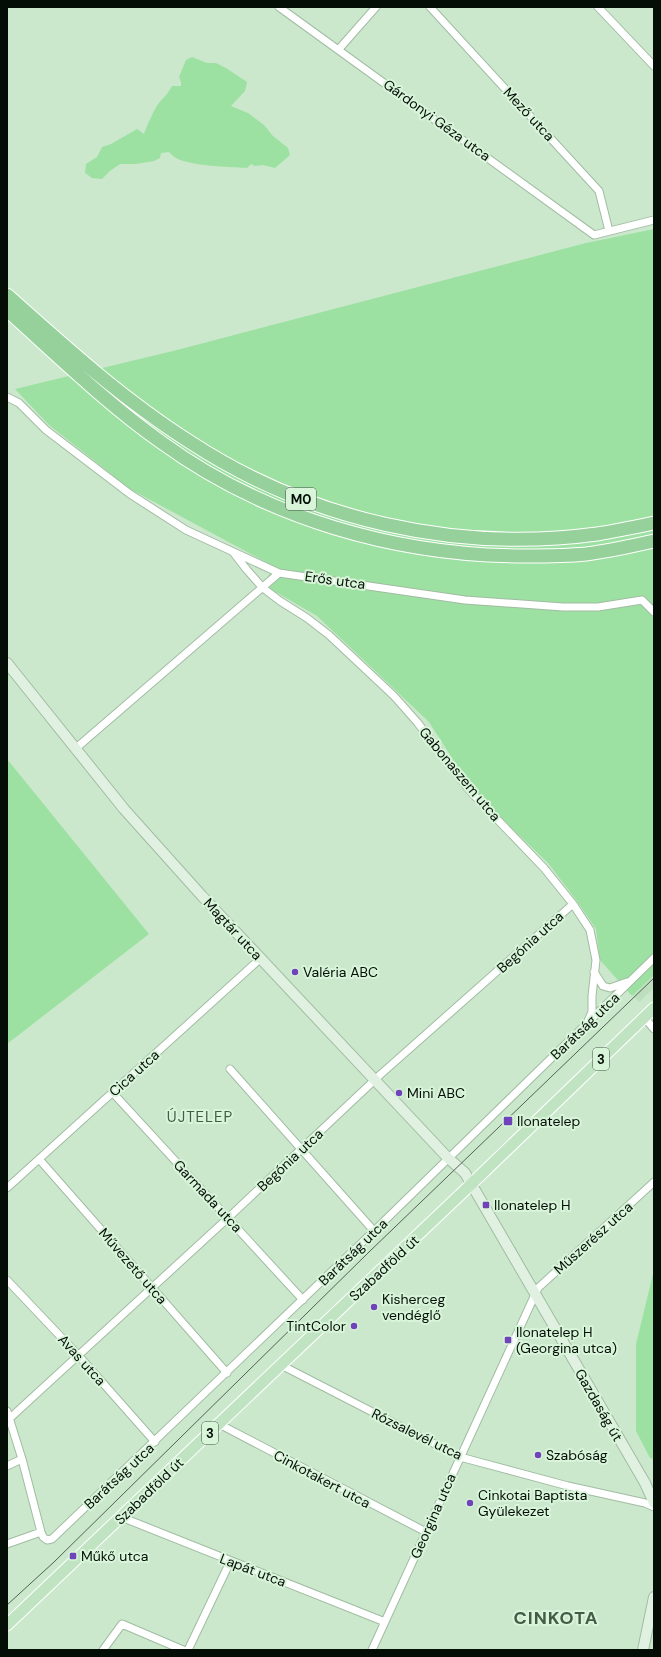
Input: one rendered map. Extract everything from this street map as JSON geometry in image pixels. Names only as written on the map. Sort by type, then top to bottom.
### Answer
[{"type":"highway","name":"M0","points":[[7,295],[110,385],[161,423],[226,464],[283,492],[311,502],[354,517],[406,529],[486,538],[532,539],[597,534],[654,523]]},
{"type":"highway","name":"M0","points":[[7,310],[127,417],[162,443],[223,481],[294,514],[384,541],[447,552],[538,556],[585,554],[654,541]]},
{"type":"main road","name":"Szabadföld út","points":[[7,1625],[472,1184],[654,1008]]},
{"type":"street","name":"Gárdonyi Géza utca","points":[[279,7],[594,235],[609,231]]},
{"type":"street","points":[[339,49],[376,7]]},
{"type":"street","name":"Mező utca","points":[[430,7],[599,191],[609,231]]},
{"type":"street","points":[[598,7],[654,66]]},
{"type":"street","points":[[609,231],[654,220]]},
{"type":"street","points":[[7,396],[19,403],[46,430],[130,494],[186,530],[279,573],[75,750]]},
{"type":"street","name":"Gabonaszem utca","points":[[233,552],[263,588],[329,635],[394,696],[417,722],[470,791],[544,868],[573,904],[590,930],[596,960],[592,1012],[588,1023]]},
{"type":"street","name":"Erős utca","points":[[279,573],[472,600],[563,607],[598,607],[642,600],[654,612]]},
{"type":"street","name":"Magtár utca","points":[[7,663],[75,750],[129,815],[448,1158],[465,1173],[472,1184]]},
{"type":"street","name":"Begónia utca","points":[[8,1415],[79,1356],[387,1069],[573,904]]},
{"type":"street","name":"Cica utca","points":[[7,1188],[261,958]]},
{"type":"street","name":"Barátság utca","points":[[41,1532],[43,1537],[47,1540],[52,1539],[374,1232],[654,958]]},
{"type":"street","points":[[594,972],[603,986],[610,988],[631,981]]},
{"type":"street","points":[[644,1017],[654,1028]]},
{"type":"street","points":[[230,1069],[374,1232]]},
{"type":"street","name":"Garmada utca","points":[[113,1092],[303,1300]]},
{"type":"street","name":"Művezető utca","points":[[39,1159],[227,1373]]},
{"type":"street","name":"Műszerész utca","points":[[535,1295],[541,1286],[654,1182]]},
{"type":"street","name":"Gazdaság út","points":[[472,1184],[645,1483],[654,1503]]},
{"type":"street","name":"Avas utca","points":[[7,1280],[79,1356],[155,1442]]},
{"type":"street","name":"Georgina utca","points":[[372,1650],[535,1295]]},
{"type":"street","name":"Rózsalevél utca","points":[[281,1365],[460,1457],[568,1486],[645,1503],[654,1507]]},
{"type":"street","points":[[7,1544],[41,1532],[22,1459],[8,1415]]},
{"type":"street","name":"Cinkotakert utca","points":[[219,1424],[426,1532]]},
{"type":"street","points":[[7,1466],[22,1459]]},
{"type":"street","name":"Lapát utca","points":[[121,1517],[230,1562],[385,1622]]},
{"type":"street","points":[[188,1650],[230,1562]]},
{"type":"street","points":[[643,1650],[654,1597]]},
{"type":"street","points":[[103,1650],[122,1624],[183,1650]]},
{"type":"shaded area","points":[[654,975],[654,988],[639,1002],[633,996]]},
{"type":"green space","points":[[192,57],[207,63],[216,63],[247,82],[245,91],[231,106],[248,113],[264,125],[273,136],[288,148],[290,155],[275,168],[263,165],[255,166],[251,164],[247,168],[210,166],[191,163],[176,158],[169,152],[161,153],[160,158],[154,161],[136,164],[120,164],[102,179],[92,178],[85,173],[86,164],[97,157],[102,147],[111,144],[137,129],[144,134],[158,104],[172,86],[181,86],[179,77],[186,60]]},
{"type":"green space","points":[[654,229],[654,975],[632,996],[600,960],[596,929],[577,901],[548,863],[490,807],[459,769],[429,722],[317,616],[262,584],[275,567],[130,489],[49,425],[15,389],[177,350],[586,243]]},
{"type":"green space","points":[[7,759],[149,934],[7,1044]]},
{"type":"green space","points":[[654,1270],[654,1459],[650,1458],[636,1431],[636,1344]]},
{"type":"tram line","points":[[7,1605],[54,1562],[369,1252],[654,978]]},
{"type":"place","name":"Valéria ABC","points":[[295,972]]},
{"type":"place","name":"Mini ABC","points":[[399,1093]]},
{"type":"place","name":"Ilonatelep","points":[[508,1121]]},
{"type":"place","name":"Ilonatelep H","points":[[486,1205]]},
{"type":"place","name":"Kisherceg vendéglő","points":[[374,1307]]},
{"type":"place","name":"TintColor","points":[[354,1326]]},
{"type":"place","name":"Ilonatelep H (Georgina utca)","points":[[508,1340]]},
{"type":"place","name":"Szabóság","points":[[538,1455]]},
{"type":"place","name":"Cinkotai Baptista Gyülekezet","points":[[470,1503]]},
{"type":"place","name":"Műkő utca","points":[[73,1556]]},
{"type":"district","name":"ÚJTELEP","points":[[200,1117]]},
{"type":"district","name":"CINKOTA","points":[[556,1618]]}]
